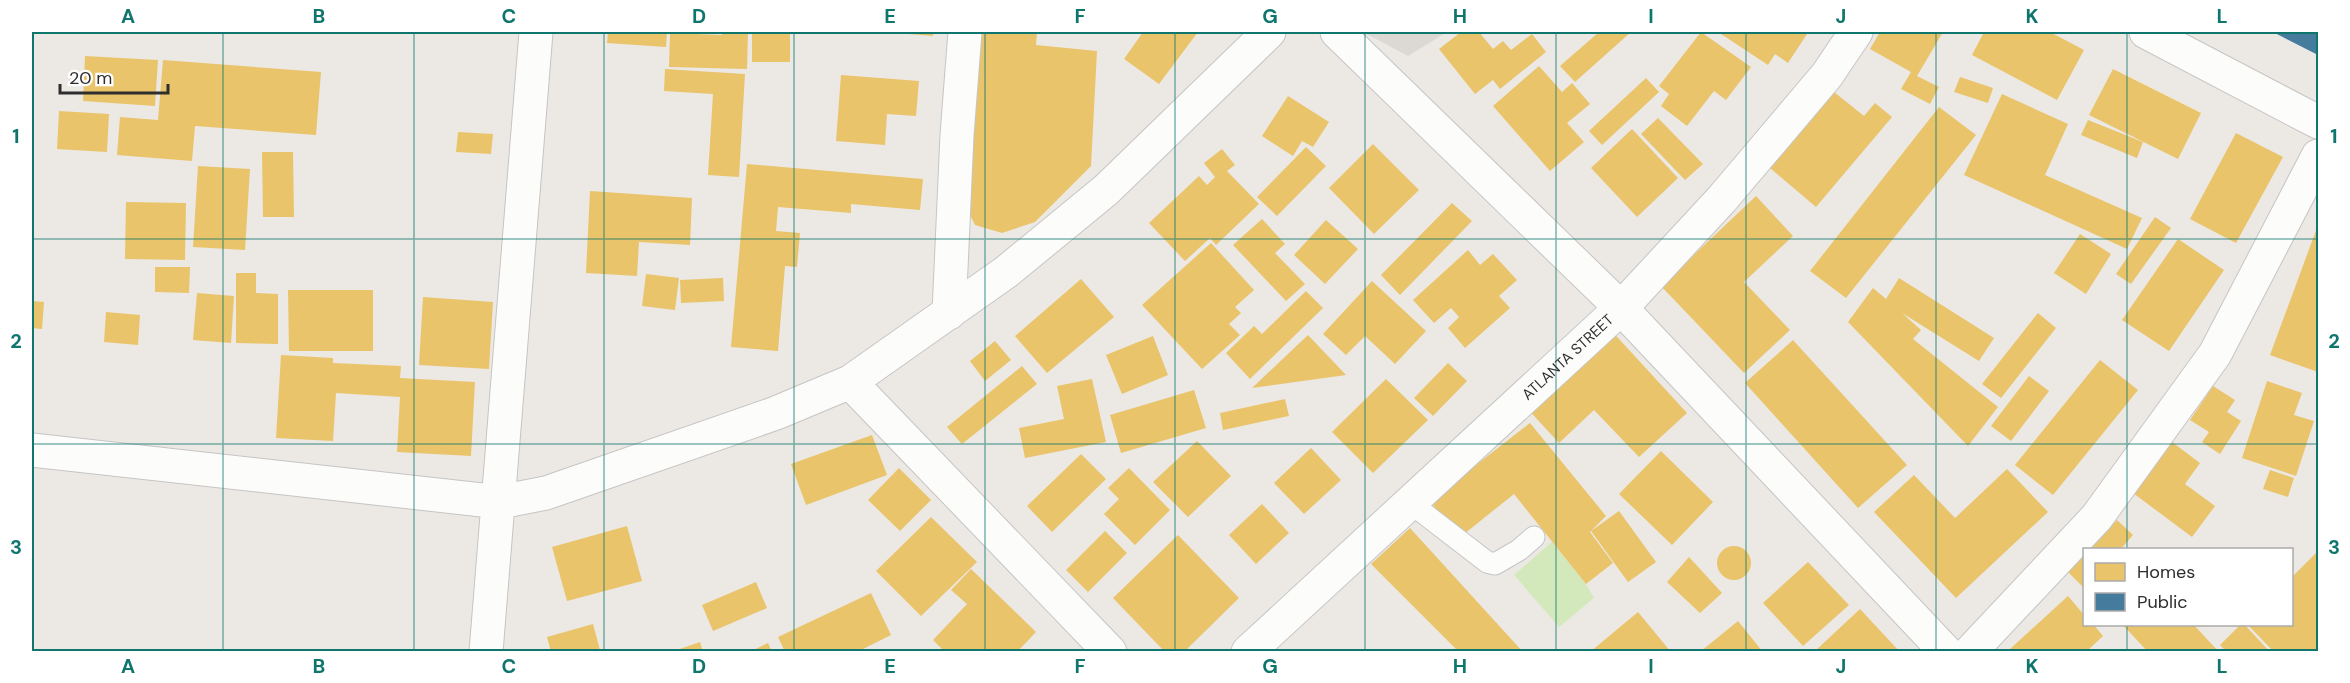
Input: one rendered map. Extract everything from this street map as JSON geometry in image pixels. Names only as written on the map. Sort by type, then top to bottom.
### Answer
[{"type":"street","points":[[486,651],[500,502],[536,32]]},
{"type":"street","points":[[949,314],[957,135],[965,32]]},
{"type":"street","points":[[32,450],[500,502],[556,489],[776,413],[850,381],[1006,273],[1106,190],[1269,32]]},
{"type":"street","points":[[1337,32],[1621,308],[1946,651]]},
{"type":"street","name":"ATLANTA STREET","points":[[1248,651],[1300,615],[1409,502],[1621,308],[1722,199],[1827,75],[1856,32]]},
{"type":"street","points":[[2146,32],[2319,122]]},
{"type":"street","points":[[1970,651],[2097,517],[2215,354],[2319,156]]},
{"type":"street","points":[[850,381],[1110,651]]},
{"type":"lane","points":[[1409,502],[1487,562],[1495,564],[1519,550],[1534,537]]},
{"type":"green space","points":[[1552,542],[1586,584],[1594,598],[1559,627],[1514,575]]},
{"type":"shaded area","points":[[1363,32],[1447,32],[1408,56]]},
{"type":"building: Homes","points":[[608,32],[667,32],[666,47],[607,43]]},
{"type":"building: Homes","points":[[722,32],[748,32],[747,69],[669,67],[670,33],[722,35]]},
{"type":"building: Homes","points":[[752,32],[790,32],[790,62],[752,62]]},
{"type":"building: Homes","points":[[933,32],[933,36],[896,33]]},
{"type":"building: Homes","points":[[982,32],[1037,32],[1036,45],[1097,51],[1091,166],[1035,222],[1002,233],[975,225],[967,209]]},
{"type":"building: Homes","points":[[1143,32],[1198,32],[1159,84],[1124,59]]},
{"type":"building: Homes","points":[[1461,32],[1479,32],[1493,49],[1503,41],[1511,50],[1532,34],[1546,52],[1500,89],[1493,80],[1475,94],[1439,49]]},
{"type":"building: Homes","points":[[1599,32],[1631,32],[1575,82],[1560,66]]},
{"type":"building: Homes","points":[[1701,32],[1751,67],[1726,100],[1714,91],[1687,126],[1661,106],[1669,94],[1659,86]]},
{"type":"building: Homes","points":[[1718,32],[1803,32],[1807,34],[1788,63],[1775,54],[1768,65]]},
{"type":"building: Homes","points":[[1880,32],[1943,32],[1917,76],[1939,87],[1930,104],[1901,89],[1911,72],[1870,49]]},
{"type":"building: Homes","points":[[1984,32],[2050,32],[2084,50],[2057,100],[1972,55]]},
{"type":"building: Homes","points":[[85,56],[158,60],[155,106],[83,101]]},
{"type":"building: Homes","points":[[163,60],[321,72],[316,135],[195,126],[192,161],[117,155],[120,117],[158,120]]},
{"type":"building: Homes","points":[[1539,66],[1562,92],[1572,83],[1590,104],[1567,123],[1584,142],[1550,171],[1493,106]]},
{"type":"building: Homes","points":[[665,69],[745,74],[739,177],[708,175],[713,94],[664,91]]},
{"type":"building: Homes","points":[[2113,69],[2201,113],[2178,159],[2089,115]]},
{"type":"building: Homes","points":[[841,75],[919,81],[916,116],[887,114],[885,145],[836,141]]},
{"type":"building: Homes","points":[[1960,77],[1993,88],[1988,103],[1954,92]]},
{"type":"building: Homes","points":[[1646,78],[1659,92],[1602,145],[1589,131]]},
{"type":"building: Homes","points":[[1834,92],[1864,116],[1875,103],[1892,117],[1816,207],[1770,168]]},
{"type":"building: Homes","points":[[2002,94],[2068,124],[2045,175],[2142,218],[2127,249],[1964,175]]},
{"type":"building: Homes","points":[[1288,96],[1329,122],[1313,147],[1302,141],[1293,156],[1262,136]]},
{"type":"building: Homes","points":[[1939,107],[1976,135],[1846,298],[1810,271]]},
{"type":"building: Homes","points":[[59,111],[109,114],[107,152],[57,149]]},
{"type":"building: Homes","points":[[1658,118],[1703,164],[1685,180],[1641,134]]},
{"type":"building: Homes","points":[[2088,120],[2143,142],[2137,158],[2081,135]]},
{"type":"building: Homes","points":[[1632,129],[1678,178],[1637,217],[1591,168]]},
{"type":"building: Homes","points":[[458,132],[493,134],[491,154],[456,152]]},
{"type":"building: Homes","points":[[2236,133],[2283,157],[2236,243],[2190,219]]},
{"type":"building: Homes","points":[[1373,144],[1419,190],[1374,234],[1329,188]]},
{"type":"building: Homes","points":[[1306,147],[1326,166],[1277,216],[1257,197]]},
{"type":"building: Homes","points":[[1222,149],[1235,165],[1227,171],[1259,204],[1216,245],[1210,238],[1185,261],[1149,223],[1199,176],[1207,185],[1215,177],[1204,163]]},
{"type":"building: Homes","points":[[262,152],[293,152],[294,217],[263,217]]},
{"type":"building: Homes","points":[[747,164],[923,179],[920,210],[851,204],[851,213],[778,207],[776,231],[800,233],[797,267],[785,266],[778,351],[731,347]]},
{"type":"building: Homes","points":[[198,166],[250,169],[245,250],[193,247]]},
{"type":"building: Homes","points":[[590,191],[692,198],[690,245],[639,242],[637,276],[586,273]]},
{"type":"building: Homes","points":[[1756,196],[1793,236],[1744,282],[1790,330],[1744,373],[1661,286]]},
{"type":"building: Homes","points":[[126,202],[186,203],[185,260],[125,259]]},
{"type":"building: Homes","points":[[1452,203],[1472,221],[1400,295],[1381,275]]},
{"type":"building: Homes","points":[[2155,217],[2171,228],[2131,284],[2116,274]]},
{"type":"building: Homes","points":[[1262,219],[1285,244],[1275,253],[1305,284],[1286,301],[1233,245]]},
{"type":"building: Homes","points":[[1326,220],[1358,249],[1325,284],[1294,255]]},
{"type":"building: Homes","points":[[2318,225],[2318,372],[2270,355]]},
{"type":"building: Homes","points":[[2080,234],[2111,254],[2086,294],[2054,273]]},
{"type":"building: Homes","points":[[2178,239],[2224,270],[2169,351],[2122,320]]},
{"type":"building: Homes","points":[[1211,243],[1254,290],[1235,307],[1241,313],[1229,324],[1240,335],[1202,369],[1142,305]]},
{"type":"building: Homes","points":[[1468,250],[1480,265],[1493,254],[1517,280],[1499,296],[1510,308],[1465,348],[1448,328],[1459,317],[1451,308],[1434,323],[1413,300]]},
{"type":"building: Homes","points":[[155,267],[190,267],[189,293],[155,292]]},
{"type":"building: Homes","points":[[236,273],[256,273],[256,293],[278,294],[278,344],[236,343]]},
{"type":"building: Homes","points":[[646,274],[679,278],[675,310],[642,306]]},
{"type":"building: Homes","points":[[723,278],[724,301],[681,303],[680,280]]},
{"type":"building: Homes","points":[[1899,278],[1994,338],[1979,361],[1902,313],[1921,330],[1913,339],[1998,407],[1968,446],[1848,322],[1873,288],[1886,299]]},
{"type":"building: Homes","points":[[1081,279],[1114,317],[1047,373],[1015,336]]},
{"type":"building: Homes","points":[[1372,281],[1426,331],[1395,364],[1365,336],[1346,355],[1323,334]]},
{"type":"building: Homes","points":[[288,290],[373,290],[373,351],[289,351]]},
{"type":"building: Homes","points":[[1306,291],[1323,308],[1250,379],[1226,353],[1254,326],[1262,334]]},
{"type":"building: Homes","points":[[197,293],[234,296],[231,343],[193,340]]},
{"type":"building: Homes","points":[[423,297],[493,302],[489,369],[419,365]]},
{"type":"building: Homes","points":[[32,301],[44,302],[42,329],[32,328]]},
{"type":"building: Homes","points":[[106,312],[140,315],[138,345],[104,342]]},
{"type":"building: Homes","points":[[2038,313],[2056,328],[2001,398],[1982,384]]},
{"type":"building: Homes","points":[[1608,327],[1687,413],[1639,457],[1594,410],[1559,443],[1524,405]]},
{"type":"building: Homes","points":[[1308,335],[1346,375],[1252,388]]},
{"type":"building: Homes","points":[[1153,336],[1168,375],[1122,394],[1106,355]]},
{"type":"building: Homes","points":[[1793,340],[1907,465],[1858,508],[1745,383]]},
{"type":"building: Homes","points":[[995,341],[1011,360],[985,381],[970,361]]},
{"type":"building: Homes","points":[[281,355],[333,358],[333,363],[401,366],[400,378],[475,382],[471,456],[397,452],[400,397],[336,393],[333,441],[276,438]]},
{"type":"building: Homes","points":[[2100,360],[2138,390],[2053,495],[2015,465]]},
{"type":"building: Homes","points":[[1448,363],[1467,381],[1433,416],[1414,398]]},
{"type":"building: Homes","points":[[1022,366],[1037,384],[962,444],[947,427]]},
{"type":"building: Homes","points":[[2029,376],[2049,391],[2011,441],[1991,426]]},
{"type":"building: Homes","points":[[1092,379],[1106,442],[1025,458],[1019,428],[1064,419],[1057,386]]},
{"type":"building: Homes","points":[[1386,379],[1428,420],[1373,473],[1332,432]]},
{"type":"building: Homes","points":[[2267,381],[2302,393],[2294,415],[2314,421],[2296,476],[2242,458]]},
{"type":"building: Homes","points":[[2213,386],[2235,400],[2227,412],[2241,421],[2220,454],[2202,442],[2209,432],[2190,420]]},
{"type":"building: Homes","points":[[1194,390],[1206,428],[1121,453],[1110,415]]},
{"type":"building: Homes","points":[[1285,399],[1289,416],[1223,430],[1220,413]]},
{"type":"building: Homes","points":[[1530,423],[1606,516],[1590,532],[1613,563],[1586,584],[1514,494],[1459,538],[1430,501]]},
{"type":"building: Homes","points":[[872,435],[887,475],[806,505],[791,464]]},
{"type":"building: Homes","points":[[1197,441],[1231,476],[1188,517],[1153,482]]},
{"type":"building: Homes","points":[[2172,442],[2200,463],[2185,484],[2215,506],[2192,537],[2133,493]]},
{"type":"building: Homes","points":[[1311,448],[1341,480],[1304,514],[1274,483]]},
{"type":"building: Homes","points":[[1661,451],[1713,502],[1672,545],[1619,494]]},
{"type":"building: Homes","points":[[1081,454],[1106,479],[1052,532],[1027,506]]},
{"type":"building: Homes","points":[[899,468],[931,500],[900,531],[868,500]]},
{"type":"building: Homes","points":[[1129,468],[1170,510],[1135,545],[1104,514],[1119,499],[1108,488]]},
{"type":"building: Homes","points":[[2007,469],[2048,512],[1956,598],[1874,512],[1914,475],[1955,518]]},
{"type":"building: Homes","points":[[2270,470],[2294,478],[2288,497],[2263,489]]},
{"type":"building: Homes","points":[[1262,504],[1289,533],[1256,564],[1229,535]]},
{"type":"building: Homes","points":[[1619,511],[1656,562],[1628,582],[1591,531]]},
{"type":"building: Homes","points":[[931,517],[977,562],[921,616],[876,571]]},
{"type":"building: Homes","points":[[2117,520],[2133,535],[2122,548],[2090,548]]},
{"type":"building: Homes","points":[[627,526],[642,581],[567,601],[552,547]]},
{"type":"building: Homes","points":[[1410,528],[1523,652],[1459,652],[1371,564]]},
{"type":"building: Homes","points":[[1105,531],[1127,553],[1088,592],[1066,570]]},
{"type":"building: Homes","points":[[1178,535],[1239,598],[1184,652],[1165,652],[1113,598]]},
{"type":"building: Homes","points":[[1734,546],[1746,551],[1751,563],[1746,575],[1734,580],[1722,575],[1717,563],[1722,551]]},
{"type":"building: Homes","points":[[2318,551],[2318,652],[2274,652],[2249,626],[2293,626],[2293,576]]},
{"type":"building: Homes","points":[[2083,554],[2083,587],[2067,571]]},
{"type":"building: Homes","points":[[1689,557],[1722,593],[1700,613],[1667,582]]},
{"type":"building: Homes","points":[[1808,562],[1849,605],[1803,646],[1763,603]]},
{"type":"building: Homes","points":[[971,569],[1036,632],[1017,652],[945,652],[933,640],[967,604],[951,590]]},
{"type":"building: Homes","points":[[756,582],[767,608],[713,631],[702,605]]},
{"type":"building: Homes","points":[[871,593],[891,635],[857,652],[785,652],[778,637]]},
{"type":"building: Homes","points":[[2068,596],[2083,614],[2083,626],[2095,626],[2103,636],[2086,652],[2012,652],[2010,649]]},
{"type":"building: Homes","points":[[1860,609],[1900,652],[1814,652]]},
{"type":"building: Homes","points":[[1638,612],[1671,652],[1590,652]]},
{"type":"building: Homes","points":[[1738,621],[1763,652],[1700,652]]},
{"type":"building: Homes","points":[[593,624],[600,650],[551,652],[547,637]]},
{"type":"building: Homes","points":[[2124,626],[2195,626],[2219,652],[2148,652]]},
{"type":"building: Homes","points":[[2239,626],[2246,626],[2270,652],[2227,652],[2220,645]]},
{"type":"building: Homes","points":[[700,642],[703,652],[674,652],[674,651]]},
{"type":"building: Homes","points":[[768,643],[772,652],[749,652]]},
{"type":"building: Public","points":[[2273,32],[2318,32],[2318,55]]}]
